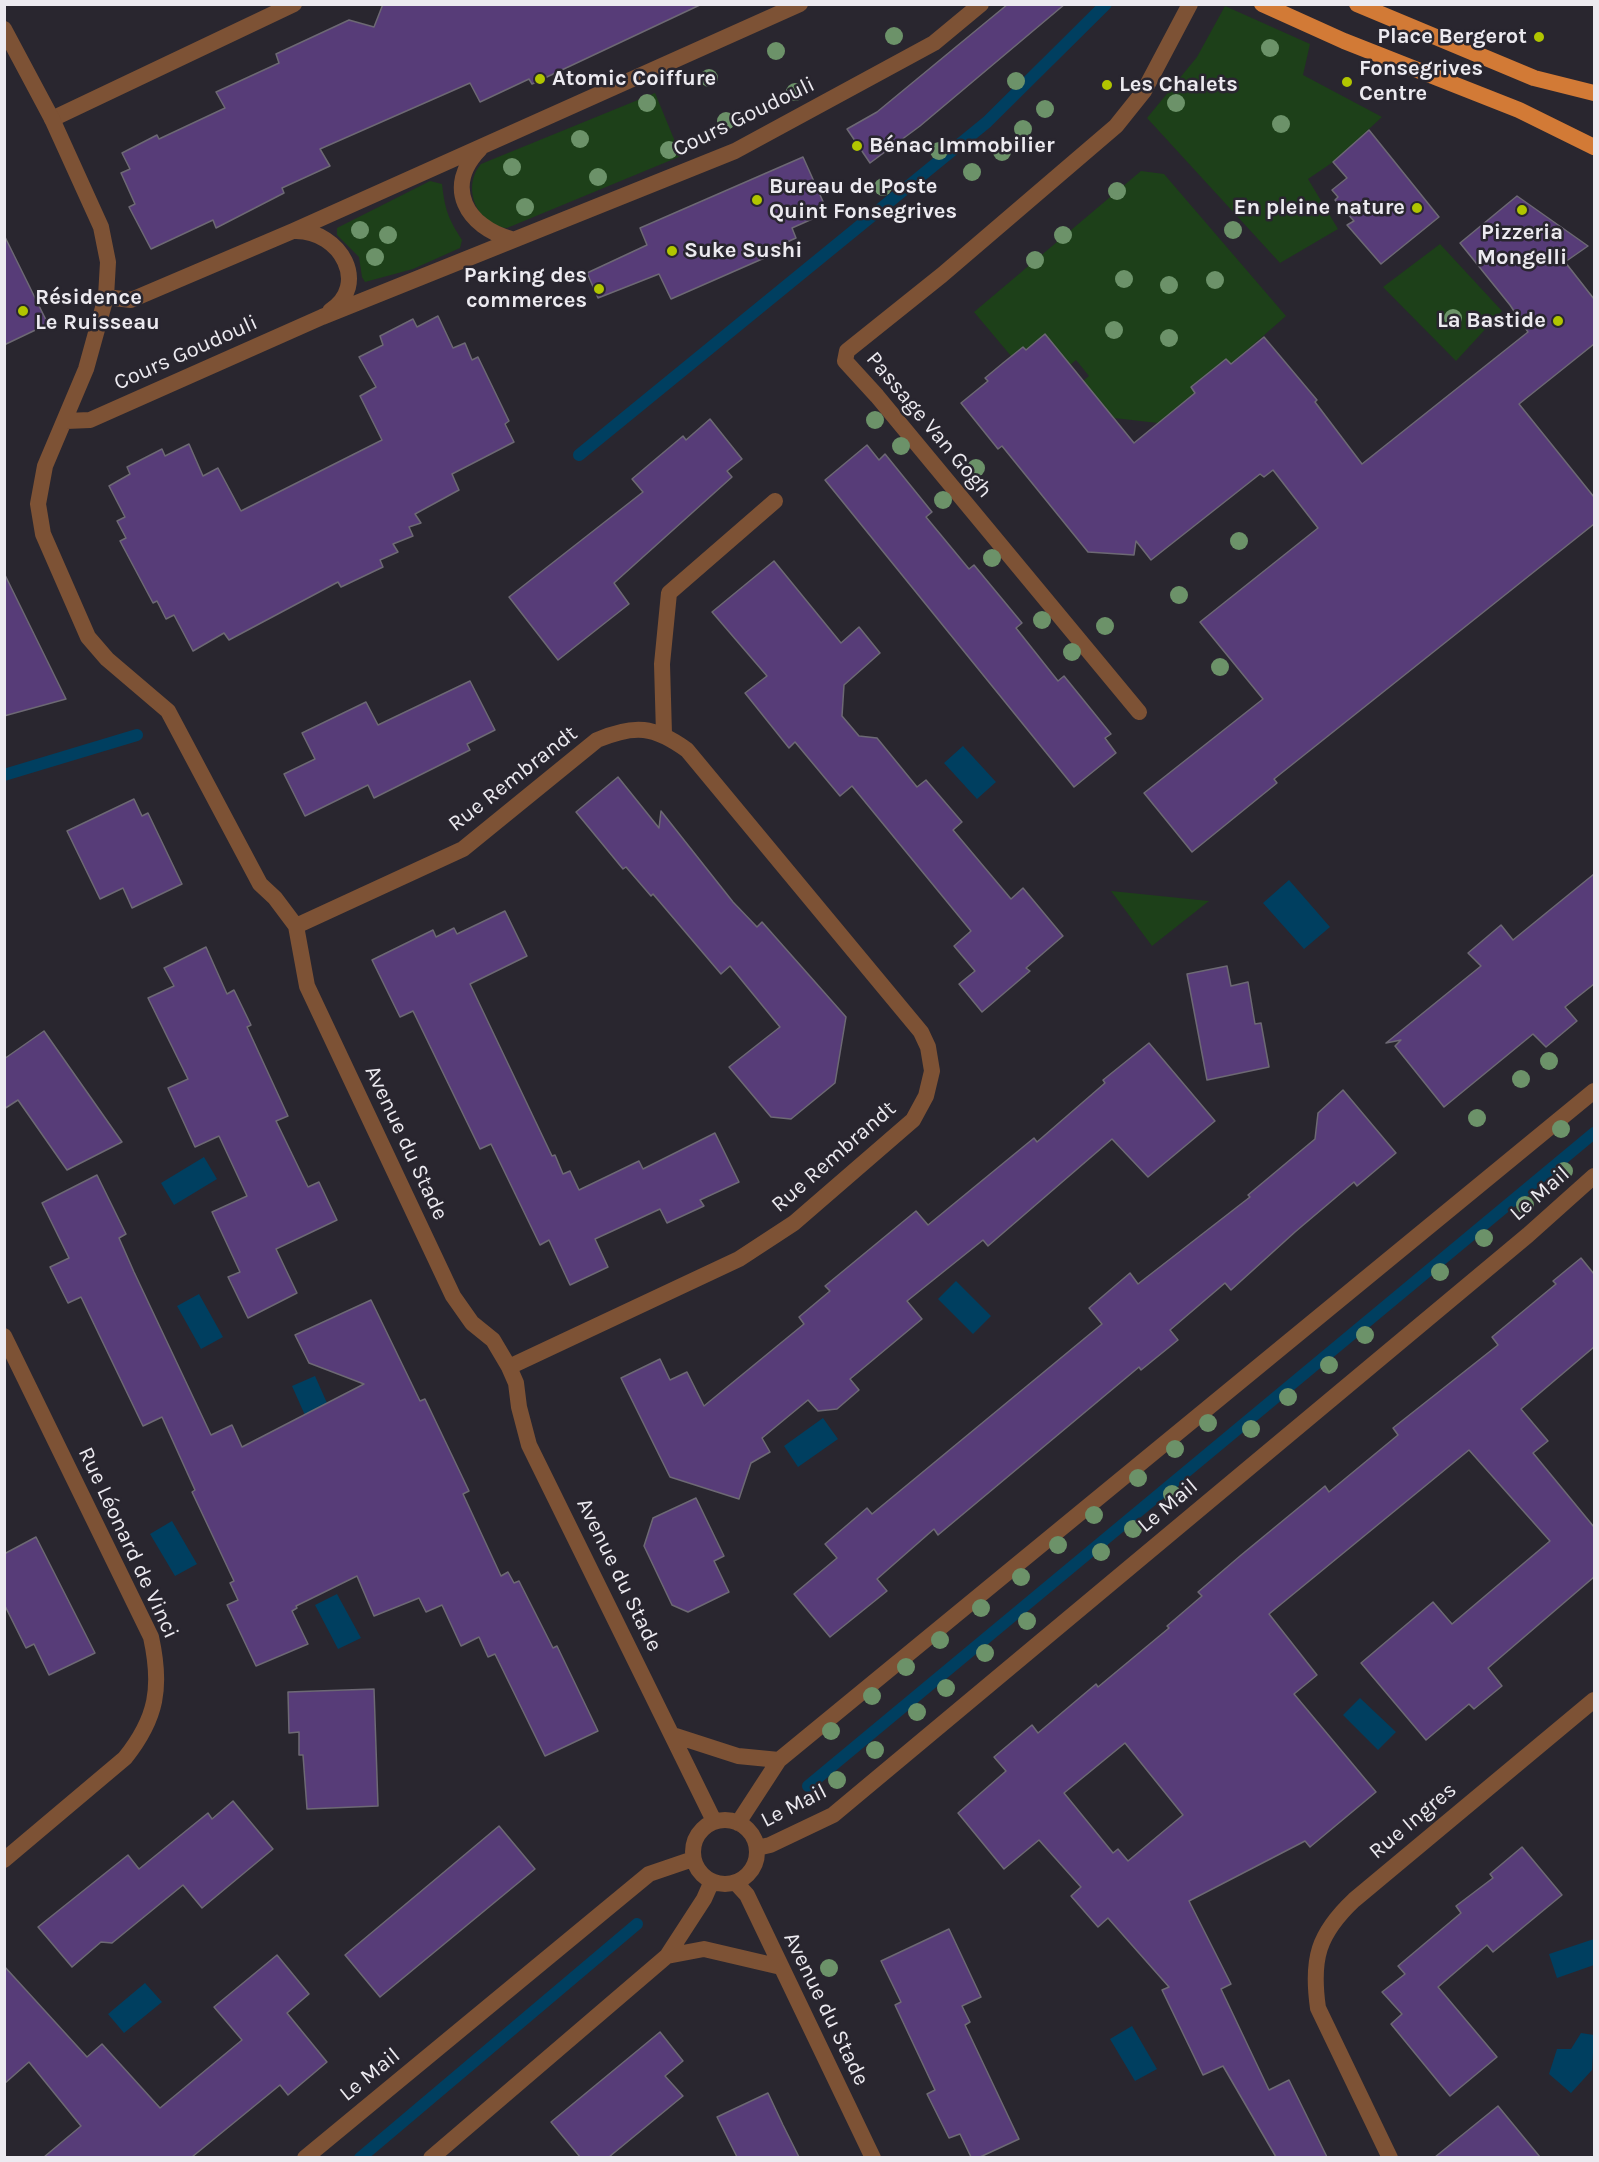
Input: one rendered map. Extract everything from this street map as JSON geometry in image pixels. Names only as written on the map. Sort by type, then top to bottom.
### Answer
[{"type":"main road","points":[[1262,4],[1344,41],[1519,110],[1594,147]]},
{"type":"main road","points":[[1357,4],[1534,78],[1594,93]]},
{"type":"street","points":[[52,120],[294,4]]},
{"type":"street","points":[[106,297],[131,300],[480,149],[781,8],[800,4]]},
{"type":"street","name":"Cours Goudouli","points":[[66,421],[90,420],[322,317],[735,151],[934,43],[981,4]]},
{"type":"street","name":"Passage Van Gogh","points":[[1139,712],[877,396],[845,361],[847,351],[949,269],[1116,126],[1144,91],[1190,4]]},
{"type":"street","name":"Avenue du Stade","points":[[4,29],[52,120],[101,227],[108,262],[106,297],[86,369],[66,421],[45,466],[38,504],[43,534],[88,637],[107,659],[168,711],[260,884],[275,898],[296,926],[307,986],[453,1296],[472,1323],[492,1340],[509,1367],[516,1383],[519,1407],[529,1445],[714,1821]]},
{"type":"street","points":[[480,149],[463,175],[462,185],[466,206],[477,222],[494,234],[512,239]]},
{"type":"street","name":"Cours Goudouli","points":[[293,231],[308,231],[334,243],[343,255],[347,268],[347,284],[334,309],[322,317]]},
{"type":"street","points":[[664,734],[662,664],[669,593],[775,501]]},
{"type":"street","name":"Rue Rembrandt","points":[[296,926],[463,849],[597,740],[618,731],[641,730],[664,734],[687,750],[921,1032],[928,1047],[932,1071],[926,1096],[913,1120],[794,1223],[740,1259],[509,1367]]},
{"type":"street","name":"Le Mail","points":[[738,1823],[779,1760],[1594,1091]]},
{"type":"street","name":"Le Mail","points":[[757,1848],[770,1845],[833,1815],[1594,1176]]},
{"type":"street","name":"Rue Léonard de Vinci","points":[[4,1336],[151,1637],[157,1663],[157,1691],[151,1718],[140,1740],[125,1758],[4,1860]]},
{"type":"street","name":"Rue Ingres","points":[[1389,2157],[1318,2008],[1314,1982],[1317,1955],[1325,1933],[1337,1916],[1594,1700]]},
{"type":"street","points":[[673,1735],[738,1756],[779,1760]]},
{"type":"street","points":[[728,1820],[738,1823],[753,1834],[757,1848],[756,1863],[749,1875],[736,1883],[722,1885],[712,1881],[697,1870],[693,1859],[693,1841],[701,1829],[714,1821],[728,1820]]},
{"type":"street","name":"Le Mail","points":[[305,2157],[649,1874],[693,1859]]},
{"type":"street","points":[[431,2157],[667,1956],[712,1881]]},
{"type":"street","name":"Avenue du Stade","points":[[736,1883],[747,1895],[873,2157]]},
{"type":"street","points":[[667,1956],[704,1949],[781,1967]]},
{"type":"green space","points":[[1225,6],[1310,44],[1303,75],[1382,117],[1333,162],[1308,179],[1338,229],[1280,263],[1147,118],[1197,57]]},
{"type":"green space","points":[[655,93],[681,156],[507,228],[496,226],[480,213],[475,204],[472,183],[481,164]]},
{"type":"green space","points":[[1141,171],[1164,174],[1286,316],[1231,364],[1226,359],[1191,387],[1195,393],[1158,423],[1114,418],[1083,381],[1089,376],[1076,360],[1070,365],[1023,347],[1011,356],[974,312]]},
{"type":"green space","points":[[430,181],[442,184],[448,213],[462,240],[460,248],[413,269],[365,282],[359,257],[337,235],[337,228]]},
{"type":"green space","points":[[1440,244],[1502,311],[1456,361],[1383,287]]},
{"type":"green space","points":[[1111,891],[1209,901],[1152,946]]},
{"type":"water","points":[[963,746],[996,782],[977,799],[944,763]]},
{"type":"water","points":[[1289,880],[1330,927],[1304,949],[1263,903]]},
{"type":"water","points":[[204,1157],[217,1179],[174,1205],[161,1183]]},
{"type":"water","points":[[956,1281],[991,1316],[973,1334],[938,1299]]},
{"type":"water","points":[[199,1294],[223,1337],[201,1349],[177,1306]]},
{"type":"water","points":[[315,1376],[335,1421],[312,1431],[292,1386]]},
{"type":"water","points":[[823,1418],[838,1439],[798,1467],[784,1446]]},
{"type":"water","points":[[172,1521],[197,1564],[175,1576],[150,1534]]},
{"type":"water","points":[[337,1594],[361,1638],[338,1649],[315,1605]]},
{"type":"water","points":[[1360,1698],[1396,1732],[1378,1750],[1343,1715]]},
{"type":"water","points":[[1594,1939],[1594,1965],[1557,1978],[1549,1954]]},
{"type":"water","points":[[145,1983],[162,2002],[124,2033],[108,2014]]},
{"type":"water","points":[[1132,2026],[1157,2069],[1135,2081],[1110,2039]]},
{"type":"water","points":[[1581,2033],[1594,2035],[1592,2070],[1571,2093],[1549,2074],[1557,2049],[1571,2049]]},
{"type":"building","points":[[383,4],[702,4],[532,84],[529,79],[480,102],[470,83],[320,149],[330,166],[282,188],[284,193],[216,228],[213,220],[151,249],[129,207],[135,204],[121,173],[130,169],[122,153],[157,135],[159,139],[225,108],[216,92],[279,63],[276,54],[349,20],[374,27]]},
{"type":"building","points":[[1008,4],[1065,4],[920,126],[870,163],[847,129],[877,112]]},
{"type":"building","points":[[1369,130],[1439,217],[1381,264],[1347,225],[1354,221],[1335,200],[1338,197],[1332,190],[1347,178],[1333,162]]},
{"type":"building","points":[[803,157],[825,206],[816,210],[819,216],[792,228],[796,238],[767,251],[769,256],[671,299],[659,274],[598,298],[587,273],[647,245],[640,228]]},
{"type":"building","points":[[1517,196],[1588,246],[1565,262],[1594,299],[1594,344],[1519,404],[1594,497],[1594,524],[1274,779],[1277,783],[1192,852],[1144,793],[1263,699],[1200,622],[1318,528],[1273,470],[1264,477],[1260,474],[1151,560],[1136,541],[1134,555],[1088,552],[1002,446],[998,449],[961,403],[988,381],[985,378],[1003,363],[1023,347],[1026,350],[1045,334],[1134,443],[1195,393],[1191,387],[1226,359],[1231,364],[1264,337],[1317,400],[1315,402],[1362,464],[1528,332],[1510,305],[1460,243]]},
{"type":"building","name":"Résidence Le Ruisseau","points":[[4,235],[48,324],[4,345]]},
{"type":"building","points":[[438,316],[453,348],[465,343],[472,360],[478,357],[509,421],[505,424],[514,442],[452,474],[459,490],[415,514],[421,523],[409,527],[413,536],[393,544],[398,552],[380,560],[383,567],[341,587],[338,582],[229,640],[224,633],[193,651],[174,615],[166,619],[157,601],[153,603],[120,541],[126,538],[117,521],[125,517],[109,486],[130,474],[127,467],[162,449],[165,456],[189,444],[203,476],[218,468],[241,511],[382,440],[360,396],[376,387],[359,357],[383,345],[380,336],[413,319],[417,327]]},
{"type":"building","points":[[710,419],[742,459],[727,471],[732,477],[614,583],[629,604],[558,660],[509,597],[643,492],[632,479],[683,436],[686,440]]},
{"type":"building","points":[[867,445],[879,460],[885,454],[932,512],[926,517],[969,569],[974,565],[1022,623],[1016,628],[1058,681],[1064,676],[1111,734],[1105,738],[1116,753],[1074,787],[825,480]]},
{"type":"building","points":[[774,561],[841,643],[859,627],[880,653],[844,685],[842,716],[859,736],[877,738],[917,787],[926,780],[962,822],[953,830],[1011,899],[1023,888],[1063,936],[1026,968],[1030,971],[982,1012],[959,984],[975,971],[954,946],[971,931],[852,786],[840,796],[795,742],[789,748],[745,693],[767,676],[712,612]]},
{"type":"building","points":[[4,573],[66,699],[4,716]]},
{"type":"building","points":[[470,681],[495,730],[467,744],[470,750],[374,798],[368,785],[305,816],[284,774],[315,759],[302,733],[366,702],[378,725]]},
{"type":"building","points":[[618,777],[659,828],[661,811],[733,902],[757,927],[762,922],[846,1017],[835,1083],[791,1119],[771,1117],[729,1067],[780,1027],[730,966],[721,974],[653,894],[651,896],[626,867],[623,869],[576,812]]},
{"type":"building","points":[[134,799],[142,816],[148,813],[182,884],[132,908],[123,888],[100,899],[67,831]]},
{"type":"building","points":[[1594,874],[1594,984],[1565,1007],[1577,1021],[1546,1047],[1533,1034],[1444,1107],[1395,1046],[1401,1040],[1386,1043],[1481,966],[1468,953],[1501,925],[1513,940]]},
{"type":"building","points":[[505,911],[527,956],[470,984],[552,1156],[555,1155],[563,1174],[570,1171],[579,1190],[639,1161],[643,1169],[715,1133],[739,1182],[700,1200],[704,1206],[667,1223],[660,1209],[595,1239],[608,1267],[570,1285],[549,1240],[540,1245],[491,1144],[480,1149],[413,1011],[400,1017],[372,960],[433,930],[436,937],[454,928],[457,934]]},
{"type":"building","points":[[206,947],[227,994],[234,990],[251,1025],[247,1027],[288,1116],[276,1121],[308,1187],[319,1182],[337,1220],[276,1249],[297,1293],[248,1318],[228,1277],[240,1272],[212,1212],[247,1196],[219,1136],[195,1147],[168,1088],[188,1079],[148,998],[174,986],[164,968]]},
{"type":"building","points":[[1227,966],[1231,986],[1248,982],[1255,1024],[1261,1023],[1269,1067],[1207,1080],[1187,974]]},
{"type":"building","points":[[44,1031],[122,1142],[67,1170],[18,1100],[4,1109],[4,1059]]},
{"type":"building","points":[[1149,1043],[1215,1121],[1148,1177],[1112,1139],[988,1246],[983,1240],[907,1301],[922,1319],[850,1379],[859,1390],[837,1409],[818,1411],[808,1400],[762,1438],[770,1452],[751,1463],[739,1499],[670,1477],[621,1378],[660,1359],[670,1380],[687,1372],[704,1406],[804,1324],[799,1317],[830,1291],[825,1286],[916,1211],[928,1225],[1034,1138],[1037,1142],[1105,1083],[1103,1080]]},
{"type":"building","points":[[1343,1090],[1396,1153],[1357,1186],[1354,1182],[1231,1290],[1225,1283],[1170,1330],[1178,1340],[1141,1370],[1139,1367],[938,1535],[934,1529],[877,1579],[887,1591],[830,1637],[794,1594],[837,1558],[825,1544],[867,1508],[872,1514],[1102,1324],[1089,1308],[1130,1273],[1138,1284],[1250,1197],[1248,1195],[1315,1139],[1318,1113]]},
{"type":"building","points":[[97,1175],[126,1234],[119,1238],[211,1435],[232,1425],[242,1447],[364,1384],[309,1363],[295,1335],[371,1300],[420,1401],[425,1399],[469,1491],[463,1494],[501,1576],[508,1572],[514,1583],[519,1581],[553,1648],[557,1646],[598,1731],[545,1756],[495,1654],[488,1657],[479,1637],[461,1646],[442,1605],[426,1612],[419,1598],[374,1616],[357,1576],[296,1606],[297,1608],[292,1611],[308,1644],[256,1666],[227,1605],[238,1600],[230,1583],[234,1581],[192,1492],[195,1490],[162,1417],[143,1426],[81,1297],[68,1303],[50,1267],[69,1258],[42,1203]]},
{"type":"building","points":[[1581,1258],[1594,1274],[1594,1347],[1521,1409],[1548,1441],[1533,1453],[1594,1527],[1594,1577],[1488,1668],[1502,1686],[1474,1709],[1469,1704],[1426,1740],[1361,1663],[1433,1602],[1452,1624],[1550,1541],[1469,1450],[1269,1614],[1317,1675],[1294,1694],[1376,1792],[1310,1847],[1305,1841],[1189,1901],[1231,1984],[1221,1989],[1269,2090],[1289,2080],[1327,2157],[1276,2157],[1223,2066],[1203,2075],[1162,1990],[1169,1987],[1108,1918],[1098,1927],[1071,1896],[1081,1887],[1039,1840],[1004,1869],[958,1813],[1006,1771],[994,1757],[1032,1725],[1038,1733],[1096,1684],[1098,1687],[1169,1628],[1167,1626],[1202,1596],[1198,1592],[1240,1556],[1325,1486],[1329,1492],[1398,1435],[1393,1428],[1498,1345],[1492,1337],[1556,1284],[1553,1281]],"holes":[[[1125,1743],[1183,1815],[1128,1861],[1118,1849],[1113,1853],[1064,1793]]]},
{"type":"building","points":[[696,1498],[724,1556],[714,1561],[729,1592],[688,1612],[672,1605],[644,1546],[653,1518]]},
{"type":"building","points":[[36,1537],[95,1653],[49,1675],[34,1644],[26,1648],[4,1604],[4,1554]]},
{"type":"building","points":[[374,1689],[378,1806],[307,1809],[303,1755],[299,1755],[299,1732],[289,1733],[288,1692]]},
{"type":"building","points":[[233,1801],[273,1849],[202,1908],[183,1885],[112,1943],[101,1942],[72,1967],[38,1927],[128,1855],[139,1869],[208,1813],[212,1819]]},
{"type":"building","points":[[499,1826],[535,1869],[380,1997],[345,1955]]},
{"type":"building","points":[[1522,1847],[1562,1895],[1493,1952],[1487,1945],[1438,1987],[1497,2057],[1450,2096],[1391,2024],[1402,2014],[1382,1992],[1405,1974],[1398,1966],[1461,1913],[1456,1906],[1493,1878],[1490,1874]]},
{"type":"building","points":[[949,1929],[981,1997],[962,2006],[970,2022],[965,2025],[1019,2139],[980,2157],[971,2157],[960,2134],[949,2138],[927,2094],[935,2090],[895,2005],[901,2002],[881,1961]]},
{"type":"building","points":[[277,1955],[309,1994],[287,2013],[327,2062],[288,2095],[280,2085],[192,2157],[44,2157],[81,2126],[29,2062],[4,2084],[4,1966],[87,2057],[102,2044],[160,2108],[242,2040],[214,2007]]},
{"type":"building","points":[[660,2032],[683,2061],[665,2076],[683,2096],[609,2157],[580,2157],[551,2122]]},
{"type":"building","points":[[768,2093],[799,2157],[737,2157],[717,2117]]},
{"type":"building","points":[[1498,2106],[1540,2157],[1435,2157]]},
{"type":"waterway","points":[[579,455],[987,122],[1106,4]]},
{"type":"waterway","points":[[4,775],[137,735]]},
{"type":"waterway","points":[[808,1786],[1594,1133]]},
{"type":"waterway","points":[[360,2158],[637,1924]]},
{"type":"place","name":"Place Bergerot","points":[[1539,37]]},
{"type":"place","name":"Atomic Coiffure","points":[[540,79]]},
{"type":"place","name":"Fonsegrives Centre","points":[[1347,82]]},
{"type":"place","name":"Les Chalets","points":[[1107,85]]},
{"type":"place","name":"Bénac Immobilier","points":[[857,146]]},
{"type":"place","name":"Bureau de Poste Quint Fonsegrives","points":[[757,200]]},
{"type":"place","name":"En pleine nature","points":[[1417,208]]},
{"type":"place","name":"Pizzeria Mongelli","points":[[1522,210]]},
{"type":"place","name":"Suke Sushi","points":[[672,251]]},
{"type":"place","name":"Parking des commerces","points":[[599,289]]},
{"type":"place","name":"Résidence Le Ruisseau","points":[[23,311]]},
{"type":"place","name":"La Bastide","points":[[1558,321]]}]
